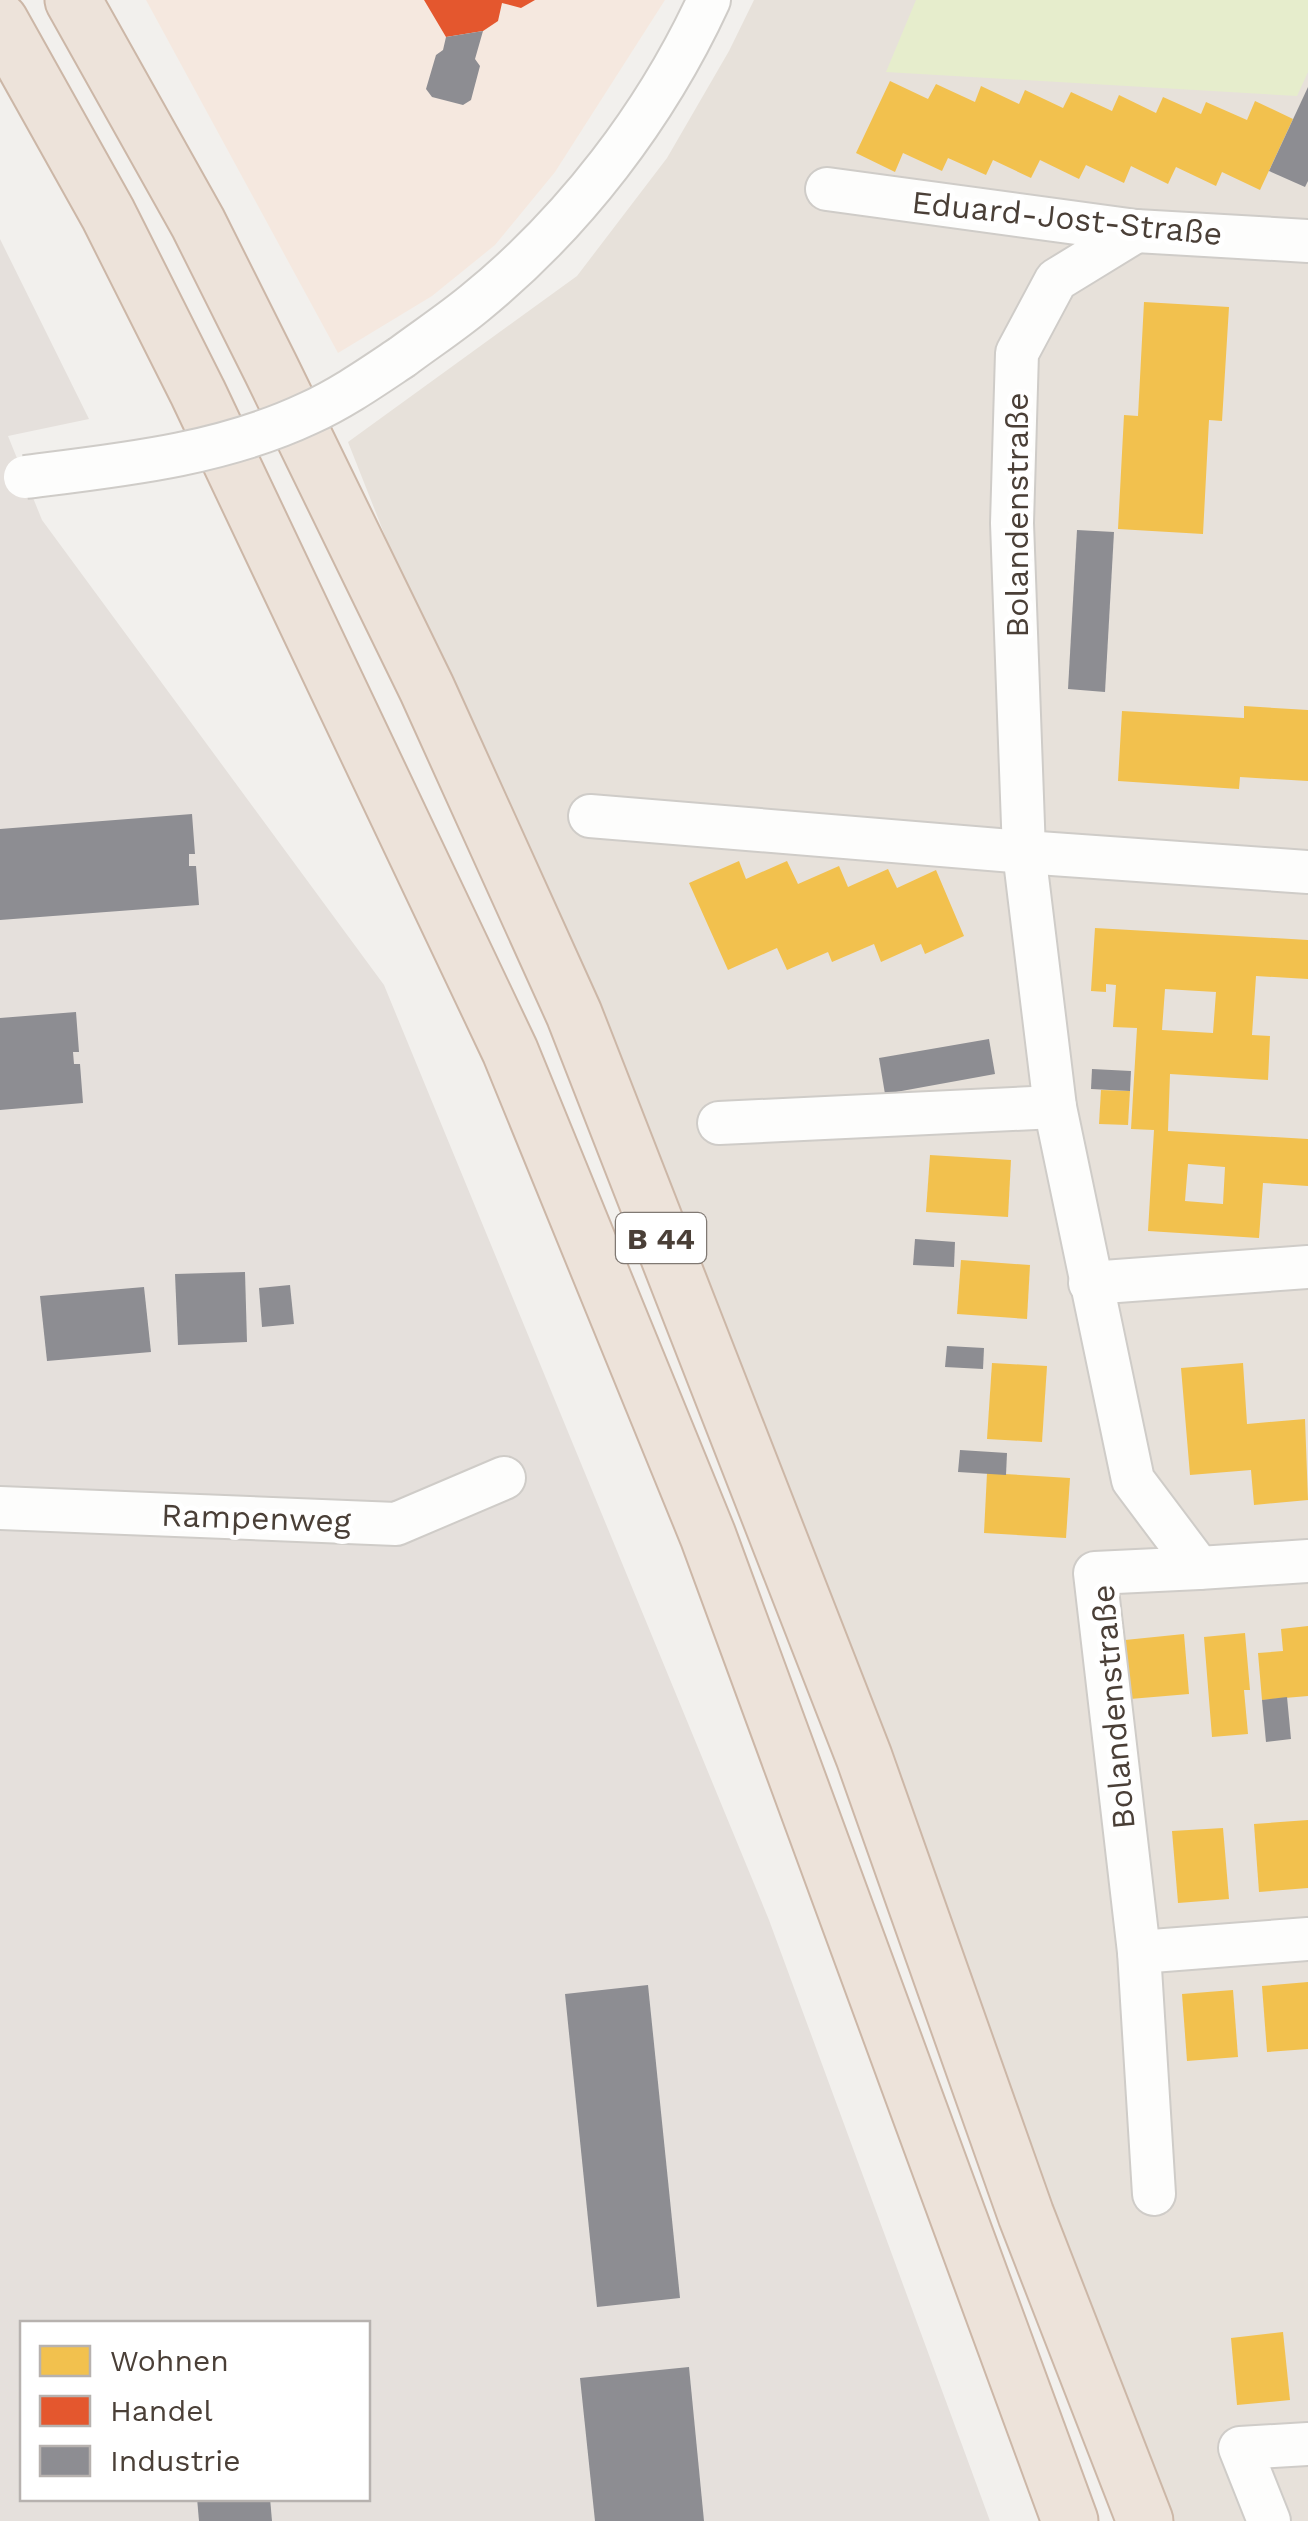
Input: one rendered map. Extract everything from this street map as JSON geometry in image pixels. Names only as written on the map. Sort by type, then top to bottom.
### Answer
[{"type":"highway","name":"B 44","points":[[73,0],[198,223],[427,689],[574,1014],[864,1758],[1026,2215],[1145,2521]]},
{"type":"highway","name":"B 44","points":[[0,22],[108,214],[190,376],[510,1051],[708,1536],[1070,2521]]},
{"type":"street","points":[[12,478],[167,458],[260,433],[310,413],[402,358],[476,302],[553,230],[616,157],[709,0]]},
{"type":"street","name":"Eduard-Jost-Straße","points":[[827,189],[1136,231],[1308,241]]},
{"type":"street","name":"Bolandenstraße","points":[[1136,231],[1056,280],[1018,353],[1012,522],[1024,852],[1055,1108],[1132,1480],[1199,1568]]},
{"type":"street","points":[[590,816],[1308,872]]},
{"type":"street","points":[[719,1123],[1055,1108]]},
{"type":"street","points":[[1090,1283],[1308,1267]]},
{"type":"street","name":"Rampenweg","points":[[0,1508],[396,1524],[504,1478]]},
{"type":"street","points":[[1199,1568],[1308,1561]]},
{"type":"street","name":"Bolandenstraße","points":[[1139,1952],[1095,1573],[1199,1568]]},
{"type":"street","points":[[1154,2194],[1139,1952],[1308,1939]]},
{"type":"street","points":[[1269,2521],[1240,2448],[1308,2444]]},
{"type":"shaded area","points":[[146,0],[665,0],[555,172],[495,245],[432,296],[338,353]]},
{"type":"shaded area","points":[[754,0],[1308,0],[1308,2521],[1148,2521],[574,1014],[348,442],[577,276],[667,158]]},
{"type":"shaded area","points":[[0,239],[89,419],[8,436],[42,520],[384,985],[769,1920],[990,2521],[0,2521]]},
{"type":"green space","points":[[916,0],[1308,0],[1308,72],[1297,96],[886,72]]},
{"type":"building: Wohnen","points":[[890,81],[928,99],[936,84],[975,102],[981,86],[1019,104],[1025,90],[1063,108],[1071,92],[1112,111],[1119,95],[1156,113],[1163,97],[1201,114],[1206,102],[1247,120],[1255,101],[1293,119],[1260,190],[1222,172],[1216,186],[1176,167],[1168,184],[1131,166],[1124,183],[1086,165],[1079,179],[1040,160],[1031,178],[993,160],[986,175],[948,158],[942,171],[903,153],[895,172],[856,153]]},
{"type":"building: Wohnen","points":[[1144,302],[1229,307],[1222,421],[1209,420],[1203,534],[1118,529],[1124,415],[1138,416]]},
{"type":"building: Wohnen","points":[[1244,706],[1308,710],[1308,781],[1240,777],[1239,789],[1118,781],[1122,711],[1244,718]]},
{"type":"building: Wohnen","points":[[739,861],[746,879],[787,861],[798,884],[839,866],[848,887],[888,869],[897,888],[936,870],[964,936],[925,954],[921,944],[881,962],[874,944],[832,962],[828,952],[787,970],[777,948],[728,970],[689,883]]},
{"type":"building: Wohnen","points":[[1095,928],[1308,940],[1308,979],[1256,976],[1252,1035],[1270,1036],[1268,1080],[1170,1074],[1168,1131],[1308,1139],[1308,1186],[1263,1183],[1259,1238],[1148,1231],[1154,1130],[1131,1129],[1137,1028],[1113,1027],[1116,985],[1106,984],[1106,992],[1091,991]],"holes":[[[1165,989],[1216,992],[1213,1033],[1162,1030]],[[1188,1164],[1225,1167],[1223,1204],[1185,1201]]]},
{"type":"building: Wohnen","points":[[1101,1090],[1130,1091],[1128,1125],[1099,1124]]},
{"type":"building: Wohnen","points":[[930,1155],[1011,1160],[1008,1217],[926,1212]]},
{"type":"building: Wohnen","points":[[961,1260],[1030,1265],[1027,1319],[957,1314]]},
{"type":"building: Wohnen","points":[[992,1363],[1047,1366],[1042,1442],[987,1439]]},
{"type":"building: Wohnen","points":[[1243,1363],[1247,1424],[1305,1419],[1308,1500],[1254,1505],[1251,1470],[1190,1475],[1181,1368]]},
{"type":"building: Wohnen","points":[[987,1473],[1070,1478],[1066,1538],[984,1533]]},
{"type":"building: Wohnen","points":[[1308,1626],[1308,1696],[1262,1700],[1258,1653],[1283,1651],[1281,1629]]},
{"type":"building: Wohnen","points":[[1245,1633],[1250,1690],[1244,1690],[1248,1734],[1212,1737],[1204,1637]]},
{"type":"building: Wohnen","points":[[1184,1634],[1189,1694],[1130,1699],[1125,1640]]},
{"type":"building: Wohnen","points":[[1308,1820],[1308,1888],[1259,1892],[1254,1824]]},
{"type":"building: Wohnen","points":[[1223,1828],[1229,1899],[1178,1903],[1172,1831]]},
{"type":"building: Wohnen","points":[[1308,1982],[1308,2049],[1267,2052],[1262,1986]]},
{"type":"building: Wohnen","points":[[1233,1990],[1238,2057],[1187,2061],[1182,1994]]},
{"type":"building: Wohnen","points":[[1283,2332],[1290,2400],[1237,2405],[1231,2338]]},
{"type":"building: Handel","points":[[424,0],[535,0],[521,8],[502,3],[498,21],[483,31],[446,37]]},
{"type":"building: Industrie","points":[[483,31],[475,59],[480,66],[471,100],[463,105],[432,97],[426,89],[446,37]]},
{"type":"building: Industrie","points":[[1308,87],[1308,181],[1305,187],[1269,171]]},
{"type":"building: Industrie","points":[[1077,530],[1114,532],[1105,692],[1068,689]]},
{"type":"building: Industrie","points":[[192,814],[195,854],[189,854],[189,866],[196,866],[199,905],[0,920],[0,829]]},
{"type":"building: Industrie","points":[[76,1012],[79,1052],[73,1052],[74,1064],[80,1064],[83,1103],[0,1110],[0,1018]]},
{"type":"building: Industrie","points":[[989,1039],[995,1074],[885,1094],[879,1058]]},
{"type":"building: Industrie","points":[[1092,1069],[1131,1071],[1130,1091],[1091,1089]]},
{"type":"building: Industrie","points":[[915,1239],[955,1242],[954,1267],[913,1265]]},
{"type":"building: Industrie","points":[[245,1272],[247,1342],[178,1345],[175,1274]]},
{"type":"building: Industrie","points":[[290,1285],[294,1324],[262,1327],[259,1288]]},
{"type":"building: Industrie","points":[[144,1287],[151,1352],[47,1361],[40,1296]]},
{"type":"building: Industrie","points":[[947,1346],[984,1348],[983,1369],[945,1367]]},
{"type":"building: Industrie","points":[[960,1450],[1007,1453],[1006,1475],[958,1472]]},
{"type":"building: Industrie","points":[[1287,1697],[1291,1739],[1266,1742],[1262,1700]]},
{"type":"building: Industrie","points":[[648,1985],[680,2298],[597,2307],[565,1994]]},
{"type":"building: Industrie","points":[[689,2367],[704,2521],[595,2521],[580,2378]]},
{"type":"building: Industrie","points":[[197,2501],[270,2501],[272,2521],[199,2521]]}]
